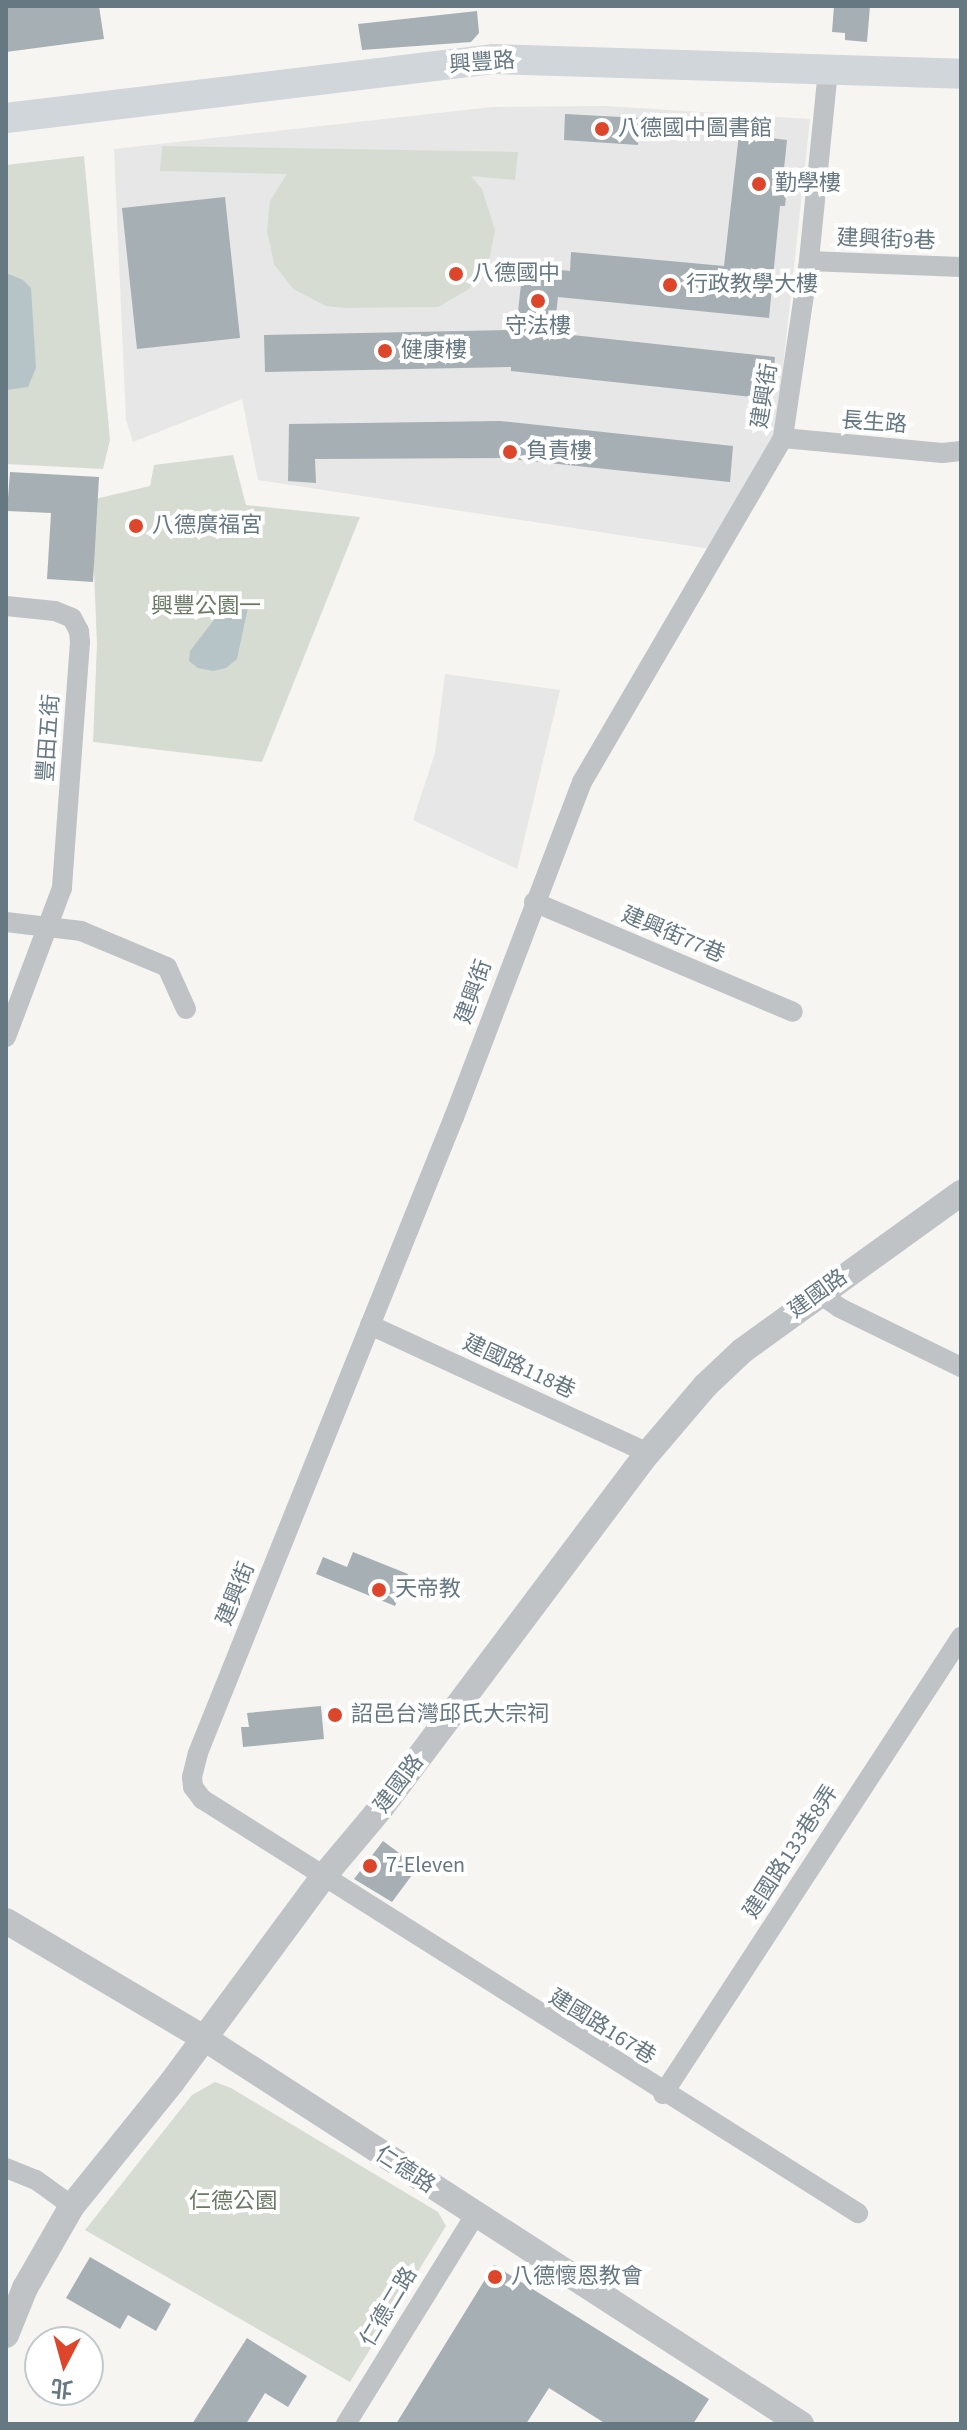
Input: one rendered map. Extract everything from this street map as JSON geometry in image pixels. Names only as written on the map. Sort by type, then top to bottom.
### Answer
[{"type":"main road","name":"興豐路","points":[[6,118],[494,59],[961,74]]},
{"type":"street","name":"建興街","points":[[323,1877],[202,1799],[193,1787],[192,1777],[198,1753],[454,1117],[582,782],[783,438],[809,261],[828,70]]},
{"type":"street","name":"建興街9巷","points":[[809,261],[961,267]]},
{"type":"street","name":"長生路","points":[[783,438],[942,453],[961,451]]},
{"type":"street","name":"豐田五街","points":[[6,606],[55,611],[72,618],[79,631],[62,888],[49,929]]},
{"type":"street","name":"建興街77巷","points":[[534,902],[793,1012]]},
{"type":"street","points":[[6,922],[81,931],[167,967],[186,1009]]},
{"type":"street","points":[[6,1037],[49,929]]},
{"type":"street","name":"建國路","points":[[6,2335],[25,2288],[72,2206],[204,2038],[323,1877],[381,1808],[648,1453],[705,1386],[742,1351],[961,1193]]},
{"type":"street","points":[[820,1294],[840,1308],[961,1367]]},
{"type":"street","name":"建國路118巷","points":[[370,1325],[648,1453]]},
{"type":"street","name":"建國路133巷8弄","points":[[663,2094],[958,1647]]},
{"type":"street","name":"建國路167巷","points":[[323,1877],[663,2094],[858,2213]]},
{"type":"street","name":"仁德路","points":[[6,1921],[204,2038],[801,2424]]},
{"type":"street","points":[[6,2168],[36,2180],[72,2206]]},
{"type":"street","name":"仁德二路","points":[[346,2424],[475,2215]]},
{"type":"shaded area","name":"八德國中","points":[[605,106],[810,119],[775,441],[711,549],[258,480],[242,399],[133,442],[126,420],[114,149],[492,107]]},
{"type":"shaded area","points":[[6,273],[23,280],[31,288],[36,368],[28,387],[6,390]]},
{"type":"shaded area","points":[[249,603],[237,659],[226,668],[213,671],[198,668],[189,661],[190,651],[217,616]]},
{"type":"shaded area","points":[[445,674],[560,690],[517,869],[413,820],[435,753]]},
{"type":"green space","points":[[162,146],[518,152],[515,180],[471,176],[482,189],[495,230],[489,261],[469,289],[438,307],[345,308],[326,306],[293,289],[274,264],[267,231],[270,201],[287,174],[160,171]]},
{"type":"green space","points":[[84,156],[110,440],[103,469],[6,464],[6,165]]},
{"type":"green space","name":"興豐公園一","points":[[233,455],[246,505],[360,517],[262,762],[93,742],[97,644],[91,500],[150,486],[154,465]]},
{"type":"green space","name":"仁德公園","points":[[215,2082],[231,2088],[438,2212],[446,2226],[350,2382],[85,2230],[192,2095]]},
{"type":"building","points":[[6,6],[99,6],[104,39],[6,52]]},
{"type":"building","points":[[834,6],[870,6],[867,42],[845,40],[845,33],[832,32]]},
{"type":"building","points":[[477,11],[479,33],[471,42],[362,50],[358,24]]},
{"type":"building","name":"八德國中圖書館","points":[[565,114],[640,118],[638,145],[564,140]]},
{"type":"building","points":[[739,134],[787,140],[783,178],[788,178],[785,206],[780,206],[769,318],[558,297],[554,333],[775,357],[771,399],[511,371],[511,367],[265,372],[264,335],[516,330],[523,266],[570,271],[571,252],[724,266]]},
{"type":"building","points":[[225,197],[240,338],[137,349],[122,208]]},
{"type":"building","name":"負責樓","points":[[500,421],[733,446],[730,482],[502,458],[315,459],[316,483],[288,481],[289,424]]},
{"type":"building","points":[[10,472],[99,477],[93,582],[47,579],[51,513],[7,511]]},
{"type":"building","name":"天帝教","points":[[353,1552],[408,1574],[395,1606],[316,1574],[323,1557],[347,1567]]},
{"type":"building","points":[[321,1706],[324,1739],[243,1747],[241,1727],[249,1727],[247,1713]]},
{"type":"building","points":[[383,1841],[418,1867],[392,1902],[354,1879]]},
{"type":"building","points":[[90,2257],[171,2304],[156,2331],[128,2315],[120,2329],[66,2298]]},
{"type":"building","points":[[494,2265],[709,2399],[693,2424],[606,2424],[549,2388],[526,2424],[396,2424]]},
{"type":"building","points":[[247,2338],[307,2376],[288,2407],[265,2393],[246,2424],[192,2424]]},
{"type":"place","name":"八德國中圖書館","points":[[602,129]]},
{"type":"place","name":"勤學樓","points":[[759,184]]},
{"type":"place","name":"八德國中","points":[[456,274]]},
{"type":"place","name":"行政教學大樓","points":[[670,285]]},
{"type":"place","name":"守法樓","points":[[538,301]]},
{"type":"place","name":"健康樓","points":[[385,351]]},
{"type":"place","name":"負責樓","points":[[510,452]]},
{"type":"place","name":"八德廣福宮","points":[[136,526]]},
{"type":"place","name":"天帝教","points":[[379,1590]]},
{"type":"place","name":"詔邑台灣邱氏大宗祠","points":[[335,1715]]},
{"type":"place","name":"7-Eleven","points":[[370,1866]]},
{"type":"place","name":"八德懷恩教會","points":[[495,2277]]}]
